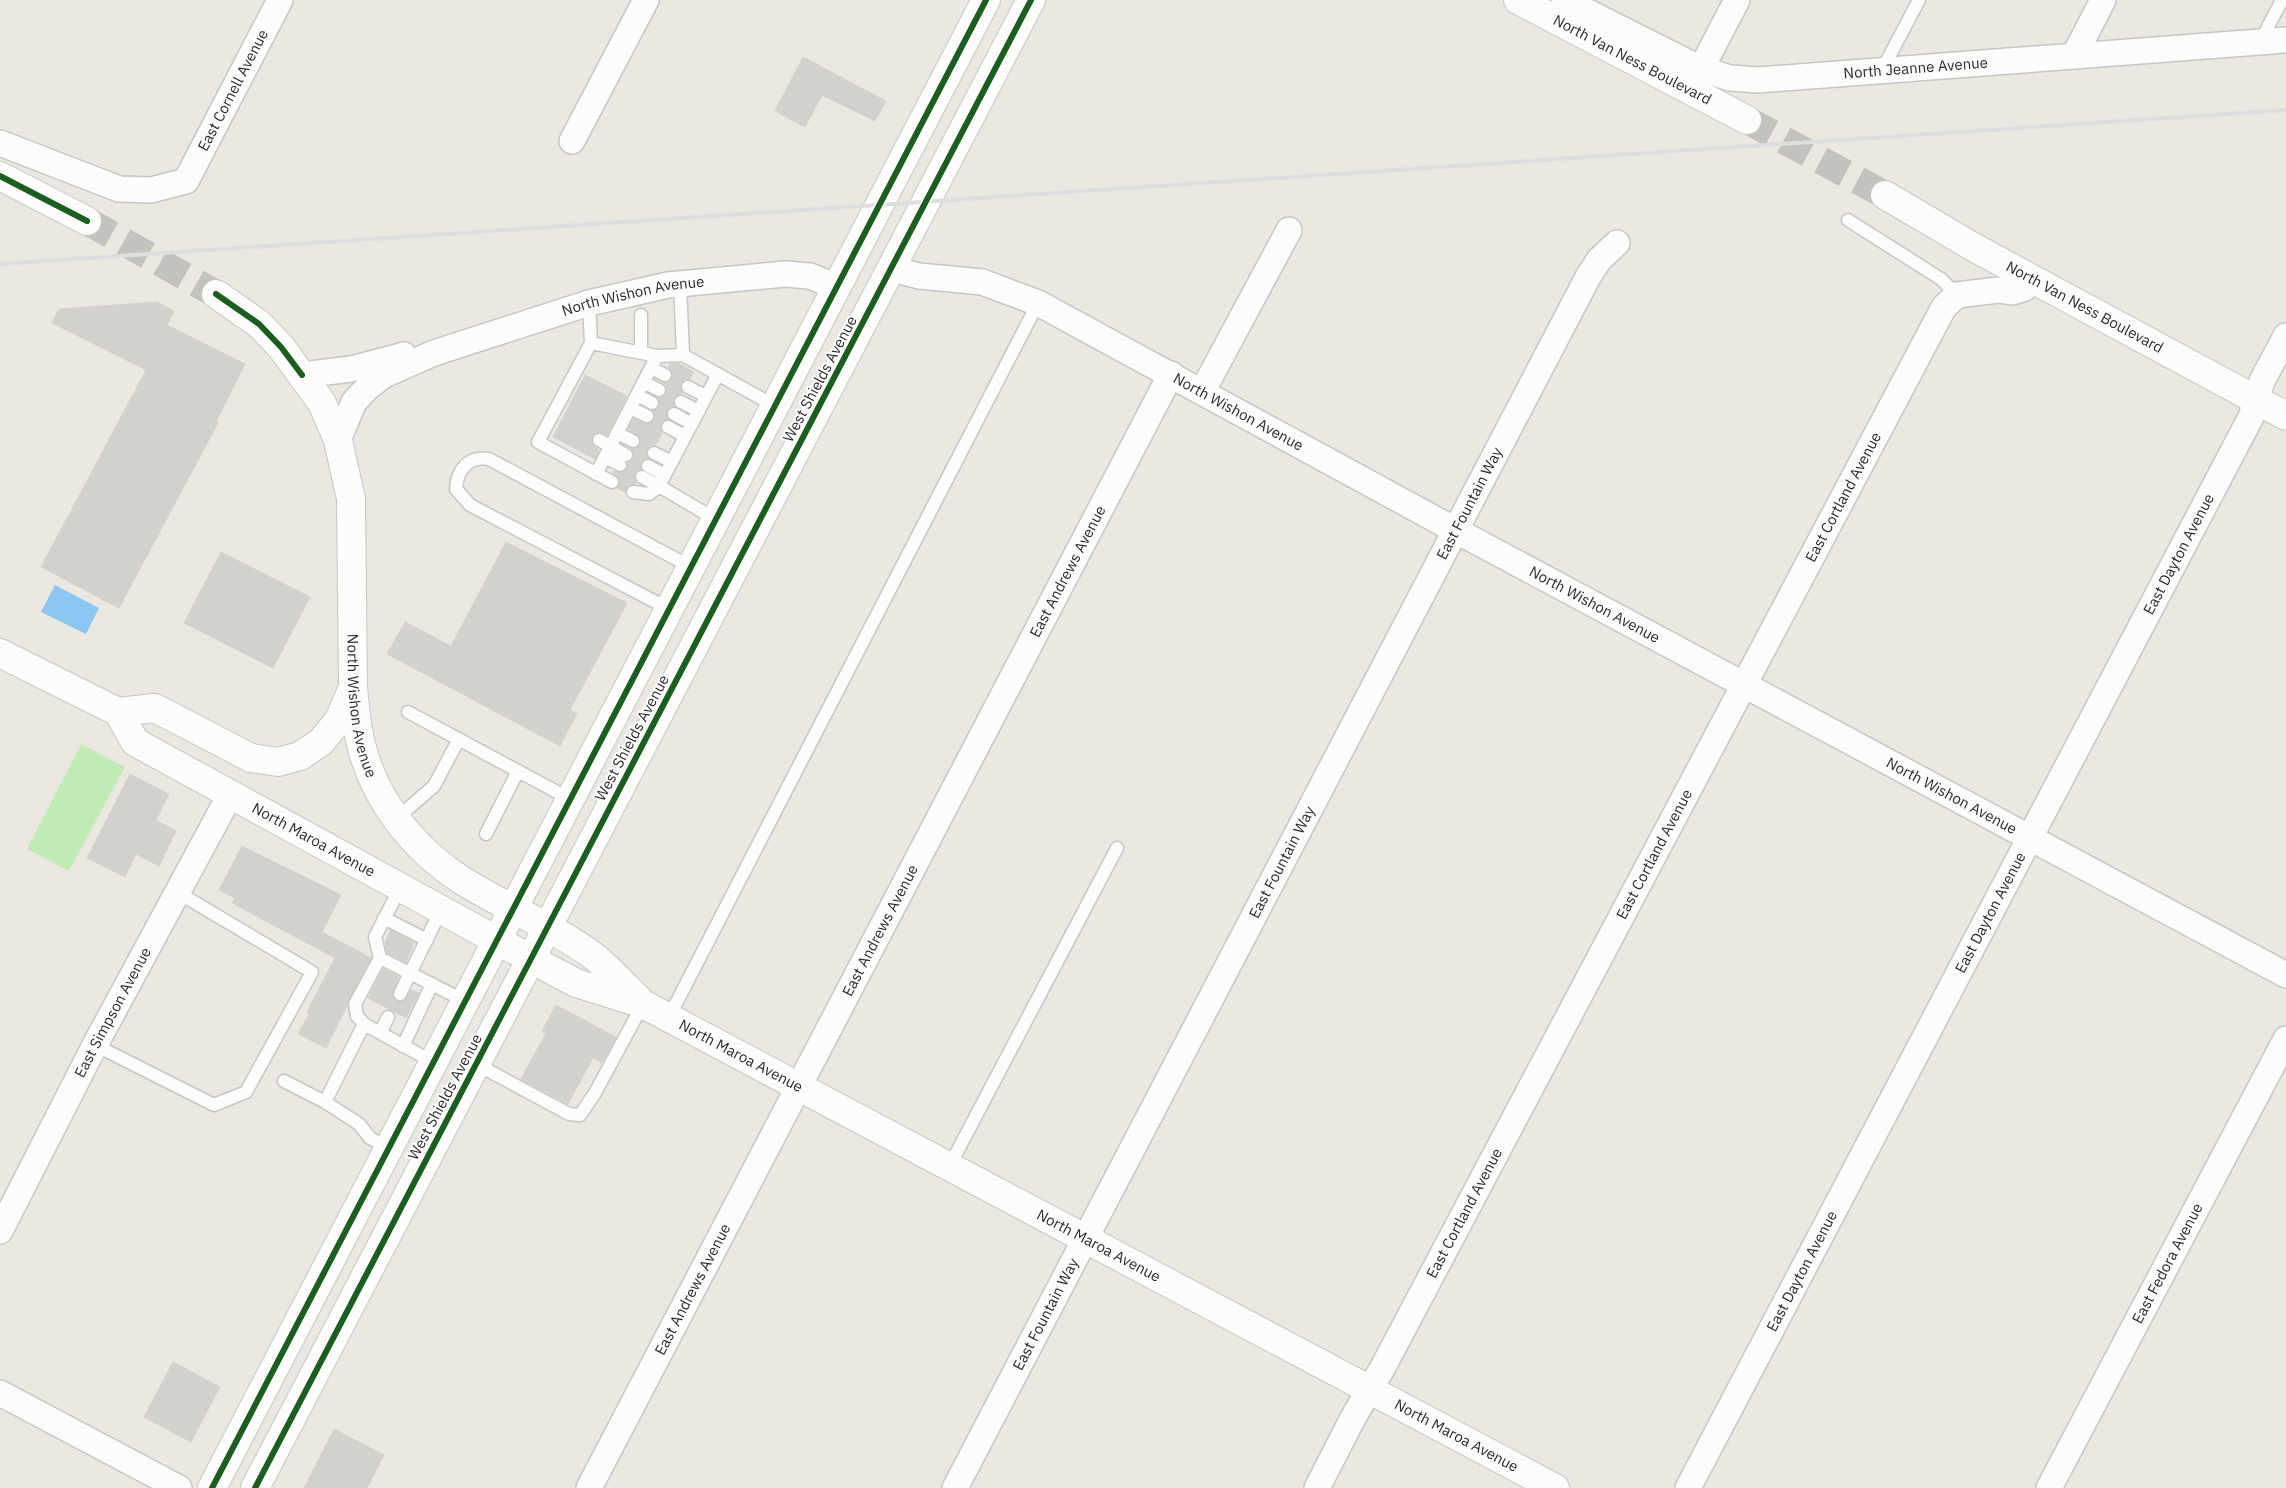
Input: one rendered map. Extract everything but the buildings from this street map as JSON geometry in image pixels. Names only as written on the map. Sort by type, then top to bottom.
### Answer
[{"type":"main road","name":"West Shields Avenue","points":[[212,1488],[986,0]]},
{"type":"main road","name":"West Shields Avenue","points":[[255,1488],[1031,0]]},
{"type":"main road","name":"North Van Ness Boulevard","points":[[1518,0],[1747,120]]},
{"type":"main road","points":[[0,176],[86,221]]},
{"type":"main road","name":"North Van Ness Boulevard","points":[[1885,195],[1974,248],[2286,416]]},
{"type":"main road","name":"North Wishon Avenue","points":[[216,294],[258,324],[281,347],[322,403],[338,440],[351,499],[353,687],[360,740],[376,784],[396,819],[410,836],[445,868],[464,881],[513,908]]},
{"type":"main road","points":[[0,653],[118,712],[155,708],[251,758],[278,762],[300,756],[321,742],[339,720],[353,687]]},
{"type":"main road","name":"North Maroa Avenue","points":[[118,712],[135,742],[531,959],[576,983],[643,1004],[1555,1488]]},
{"type":"main road","name":"North Maroa Avenue","points":[[513,908],[592,956],[643,1004]]},
{"type":"street","name":"East Cornell Avenue","points":[[0,143],[120,189],[151,190],[186,181],[280,0]]},
{"type":"street","points":[[572,141],[646,0]]},
{"type":"street","name":"North Jeanne Avenue","points":[[1564,0],[1701,69],[1730,78],[1758,80],[2286,40]]},
{"type":"street","points":[[1701,69],[1737,0]]},
{"type":"street","points":[[2074,56],[2103,0]]},
{"type":"street","points":[[1202,392],[1289,230]]},
{"type":"street","name":"East Fountain Way","points":[[955,1488],[1588,277],[1599,260],[1617,243]]},
{"type":"street","name":"North Wishon Avenue","points":[[892,269],[919,276],[982,282],[1038,303],[1455,530],[2286,975]]},
{"type":"street","name":"North Wishon Avenue","points":[[338,440],[354,402],[368,387],[384,375],[434,354],[589,303],[680,284],[785,274],[810,276],[836,288]]},
{"type":"street","points":[[1957,295],[1998,290],[2012,292],[2025,288],[2033,279]]},
{"type":"street","name":"East Cortland Avenue","points":[[1317,1488],[1944,307],[1957,295]]},
{"type":"street","name":"East Dayton Avenue","points":[[1688,1488],[2029,836],[2251,417],[2262,381],[2286,336]]},
{"type":"street","name":"North Wishon Avenue","points":[[302,375],[351,369],[402,355],[434,354]]},
{"type":"street","name":"East Andrews Avenue","points":[[589,1488],[1171,374]]},
{"type":"street","name":"East Simpson Avenue","points":[[0,1231],[95,1045],[230,795]]},
{"type":"street","name":"East Fedora Avenue","points":[[2049,1488],[2286,1039]]},
{"type":"street","points":[[0,1393],[179,1488]]},
{"type":"lane","points":[[1882,70],[1919,0]]},
{"type":"lane","points":[[2260,42],[2282,0]]},
{"type":"lane","points":[[1848,220],[1941,279],[1957,295]]},
{"type":"lane","points":[[680,284],[683,355]]},
{"type":"lane","points":[[589,303],[592,344],[572,393],[558,418],[538,442],[612,482]]},
{"type":"lane","points":[[669,1018],[1038,303]]},
{"type":"lane","points":[[641,315],[641,353]]},
{"type":"lane","points":[[592,344],[657,356],[683,355],[774,406]]},
{"type":"lane","points":[[596,474],[604,448],[617,433],[618,417],[630,408],[657,356]]},
{"type":"lane","points":[[651,368],[665,376]]},
{"type":"lane","points":[[633,492],[649,494],[662,481],[718,374]]},
{"type":"lane","points":[[644,382],[659,390]]},
{"type":"lane","points":[[688,387],[706,396]]},
{"type":"lane","points":[[636,395],[652,403]]},
{"type":"lane","points":[[681,402],[699,410]]},
{"type":"lane","points":[[630,408],[646,416]]},
{"type":"lane","points":[[674,414],[692,424]]},
{"type":"lane","points":[[668,427],[685,436]]},
{"type":"lane","points":[[617,433],[632,441]]},
{"type":"lane","points":[[604,448],[623,460]]},
{"type":"lane","points":[[654,453],[672,462]]},
{"type":"lane","points":[[668,609],[470,505],[456,489],[456,479],[461,468],[468,462],[480,458],[489,459],[691,567]]},
{"type":"lane","points":[[645,472],[662,481],[716,519]]},
{"type":"lane","points":[[408,712],[570,798]]},
{"type":"lane","points":[[396,819],[434,786],[459,739]]},
{"type":"lane","points":[[486,834],[518,771]]},
{"type":"lane","points":[[949,1167],[1117,848]]},
{"type":"lane","points":[[400,888],[375,937],[380,958],[355,1004],[357,1016],[364,1024],[433,1062]]},
{"type":"lane","points":[[95,1045],[214,1104],[246,1092],[312,972],[177,892]]},
{"type":"lane","points":[[400,994],[441,910]]},
{"type":"lane","points":[[384,918],[427,940]]},
{"type":"lane","points":[[380,958],[465,1001]]},
{"type":"lane","points":[[403,1046],[432,984]]},
{"type":"lane","points":[[476,1064],[569,1114],[580,1115],[595,1093],[643,1004]]},
{"type":"lane","points":[[380,1033],[388,1017]]},
{"type":"lane","points":[[325,1102],[364,1024]]},
{"type":"lane","points":[[284,1081],[325,1102],[359,1124],[370,1138],[389,1148]]},
{"type":"green space","points":[[81,744],[125,767],[69,871],[27,849]]},
{"type":"water","points":[[55,585],[99,608],[86,634],[41,612]]},
{"type":"tunnel","points":[[1747,120],[1885,195]]},
{"type":"tunnel","points":[[87,221],[216,294]]},
{"type":"railway","points":[[0,264],[2286,110]]},
{"type":"cycle path","points":[[212,1488],[986,0]]},
{"type":"cycle path","points":[[255,1488],[1031,0]]},
{"type":"cycle path","points":[[0,176],[87,221]]},
{"type":"cycle path","points":[[216,294],[259,324],[281,347],[302,375]]}]
